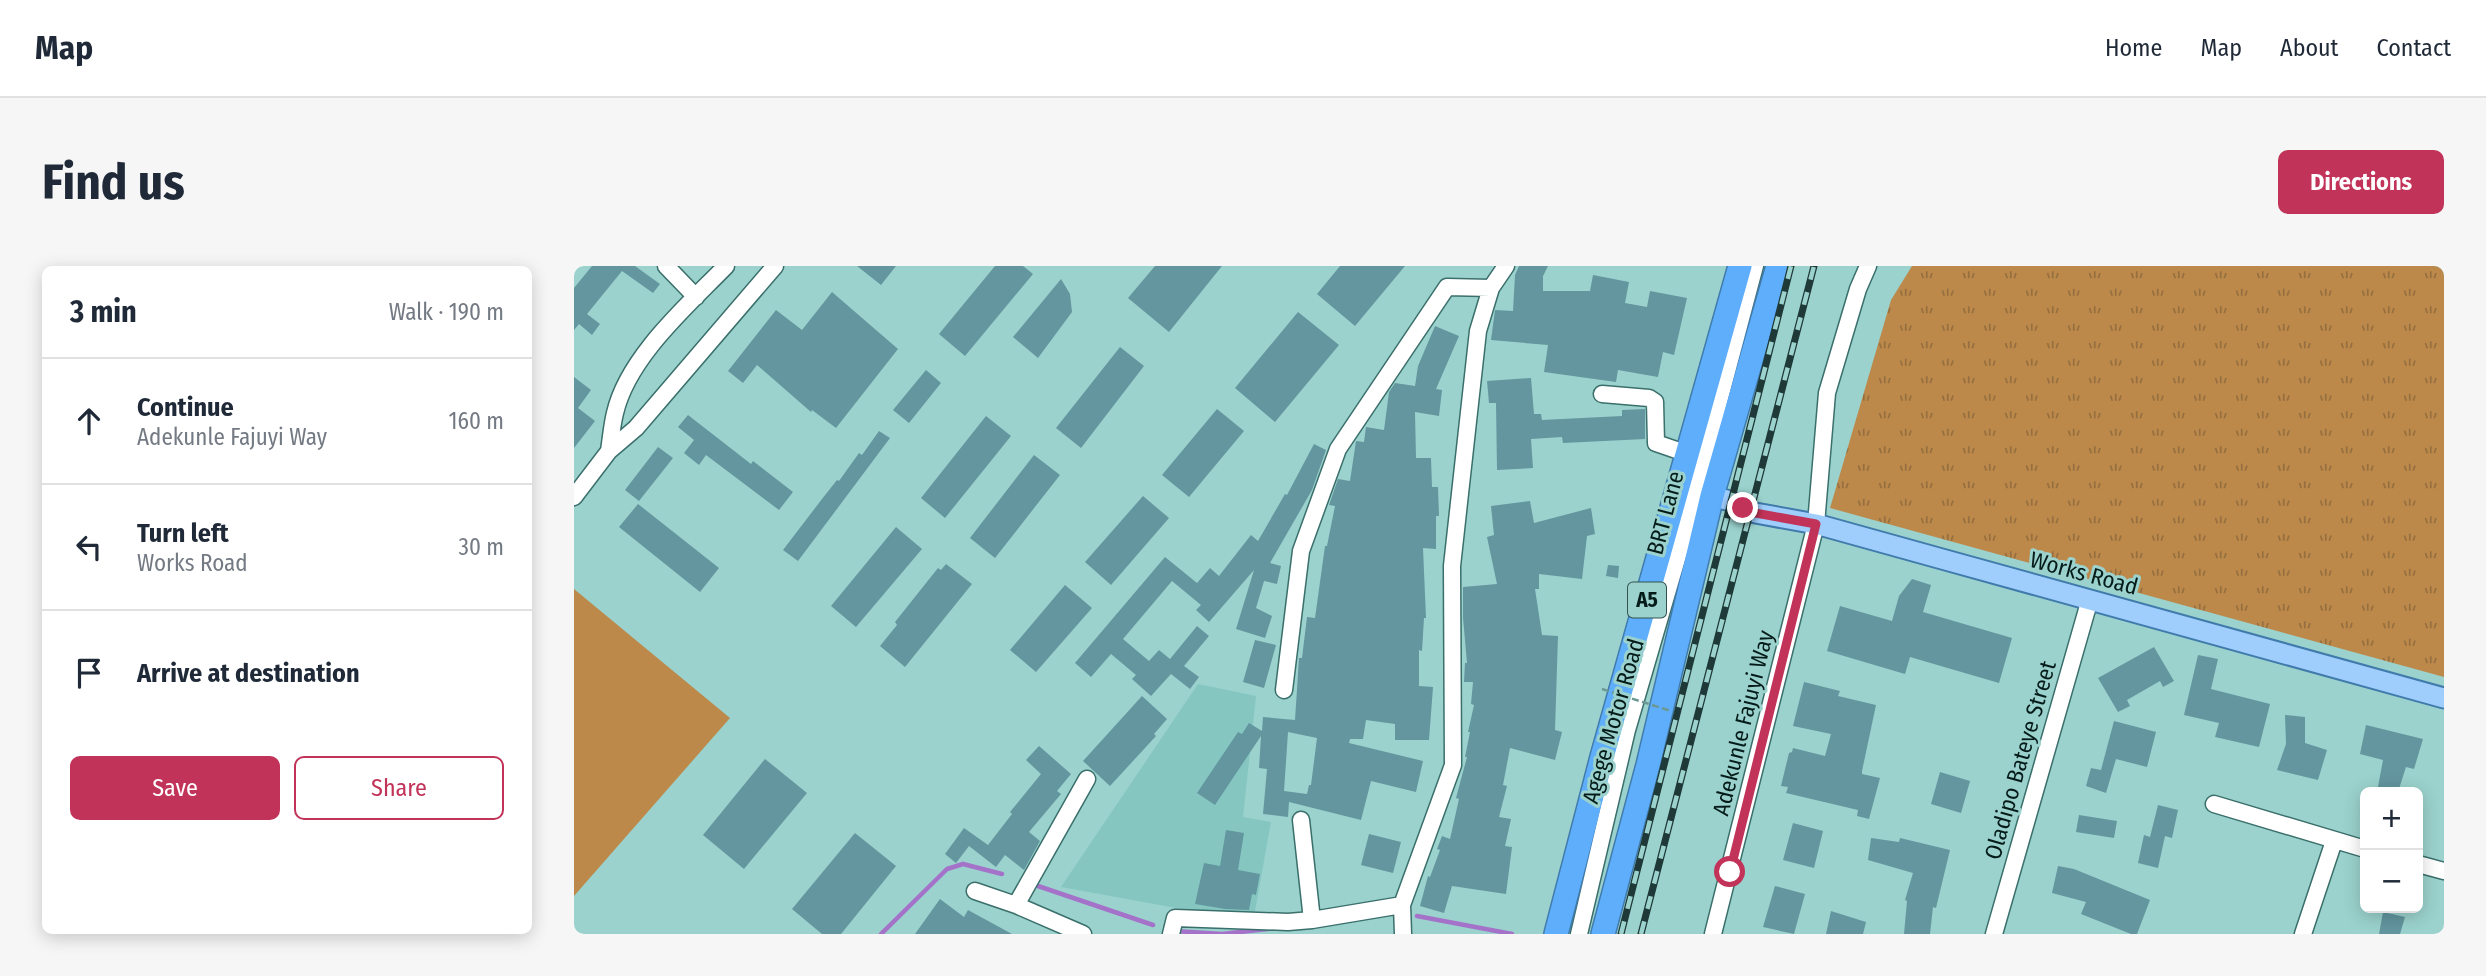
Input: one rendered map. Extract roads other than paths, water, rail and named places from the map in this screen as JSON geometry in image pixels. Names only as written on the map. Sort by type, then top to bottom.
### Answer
[{"type":"highway","name":"Agege Motor Road","points":[[1556,934],[1602,757],[1740,266]]},
{"type":"highway","name":"Agege Motor Road","points":[[1603,934],[1648,765],[1712,496],[1779,266]]},
{"type":"main road","name":"Works Road","points":[[1712,496],[1730,501],[1750,512],[1816,524],[2444,698]]},
{"type":"street","points":[[666,266],[696,297]]},
{"type":"street","points":[[609,451],[615,411],[651,344],[726,266]]},
{"type":"street","points":[[575,495],[609,451],[636,428],[775,266]]},
{"type":"street","points":[[1403,934],[1402,905],[1453,765],[1452,566],[1478,331],[1491,288],[1506,266]]},
{"type":"street","name":"BRT Lane","points":[[1579,934],[1627,730],[1681,545],[1755,266]]},
{"type":"street","name":"Adekunle Fajuyi Way","points":[[1713,934],[1816,524],[1827,393],[1858,289],[1868,266]]},
{"type":"street","points":[[1284,690],[1301,551],[1338,449],[1447,287],[1491,288]]},
{"type":"street","points":[[1602,394],[1649,398],[1655,402],[1656,443],[1688,454]]},
{"type":"street","name":"Oladipo Bateye Street","points":[[1994,934],[2090,599]]},
{"type":"street","points":[[1016,905],[1087,779]]},
{"type":"street","points":[[2214,804],[2360,848]]},
{"type":"street","points":[[1301,820],[1312,920]]},
{"type":"street","points":[[2303,934],[2334,841]]},
{"type":"street","points":[[2423,865],[2444,871]]},
{"type":"street","points":[[975,891],[1016,905],[1083,934]]},
{"type":"street","points":[[1171,934],[1175,918],[1288,922],[1402,905]]},
{"type":"waterway","points":[[881,934],[947,869],[963,864],[1002,874]]},
{"type":"waterway","points":[[1038,886],[1153,925]]},
{"type":"waterway","points":[[1417,916],[1512,934]]},
{"type":"waterway","points":[[1174,931],[1222,934],[1277,928]]},
{"type":"railway","points":[[1621,934],[1791,266]]},
{"type":"railway","points":[[1641,934],[1814,266]]}]
